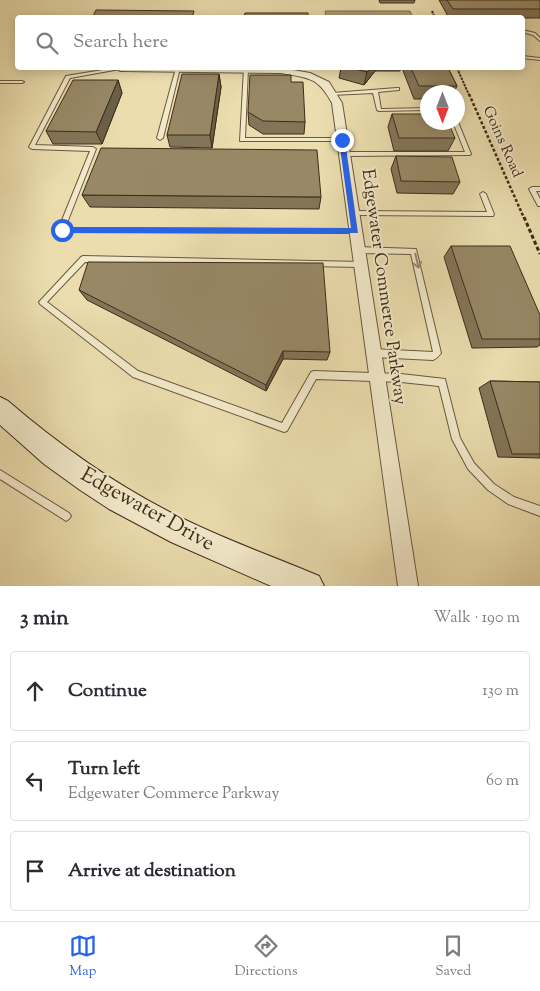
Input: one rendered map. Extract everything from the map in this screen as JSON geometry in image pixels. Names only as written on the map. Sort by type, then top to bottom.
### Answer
[{"type":"main road","name":"Edgewater Drive","points":[[0,409],[62,462],[145,514],[229,554],[308,586]]},
{"type":"street","points":[[281,70],[307,75],[326,84],[332,94]]},
{"type":"street","name":"Edgewater Commerce Parkway","points":[[332,94],[336,103],[342,140],[408,586]]},
{"type":"lane","points":[[525,32],[534,34],[540,40]]},
{"type":"lane","points":[[525,57],[540,59]]},
{"type":"lane","points":[[108,70],[68,77],[32,147],[93,149],[62,230],[356,231]]},
{"type":"lane","points":[[160,138],[177,70]]},
{"type":"lane","points":[[246,70],[242,140],[342,140]]},
{"type":"lane","points":[[0,82],[22,82]]},
{"type":"lane","points":[[332,94],[397,89]]},
{"type":"lane","points":[[375,91],[379,110],[420,109]]},
{"type":"lane","points":[[344,154],[468,154],[458,130]]},
{"type":"lane","points":[[540,189],[532,189],[540,204]]},
{"type":"lane","points":[[353,214],[491,214],[483,194]]},
{"type":"lane","points":[[358,250],[414,251],[437,353],[433,356],[374,353]]},
{"type":"lane","points":[[360,264],[83,258],[42,302],[136,374],[284,428],[314,375],[442,382],[456,439],[471,466],[491,487],[511,501],[540,511]]},
{"type":"lane","points":[[0,474],[66,516]]},
{"type":"path","points":[[432,11],[434,15]]},
{"type":"path","name":"Goins Road","points":[[457,70],[540,254]]},
{"type":"water","points":[[325,11],[410,11],[412,15],[326,15]]},
{"type":"building","points":[[447,0],[540,0],[540,9],[453,9]]},
{"type":"building","points":[[96,10],[194,11],[193,15],[94,15]]},
{"type":"building","points":[[245,13],[308,13],[308,15],[245,15]]},
{"type":"building","points":[[412,70],[449,70],[456,85],[420,85]]},
{"type":"building","points":[[182,74],[219,74],[210,135],[167,135]]},
{"type":"building","points":[[250,75],[291,75],[291,82],[303,82],[305,122],[263,121],[248,112]]},
{"type":"building","points":[[73,80],[118,80],[96,132],[46,131]]},
{"type":"building","points":[[392,114],[420,114],[420,130],[452,130],[455,138],[399,138]]},
{"type":"building","points":[[101,148],[317,150],[321,197],[82,195]]},
{"type":"building","points":[[396,156],[452,157],[460,182],[401,181]]},
{"type":"building","points":[[451,246],[510,246],[540,315],[540,339],[482,339]]},
{"type":"building","points":[[88,262],[323,263],[330,352],[283,351],[266,385],[79,290]]},
{"type":"building","points":[[490,381],[540,382],[540,454],[512,454]]},
{"type":"route","points":[[62,230],[356,231],[342,140]]}]
